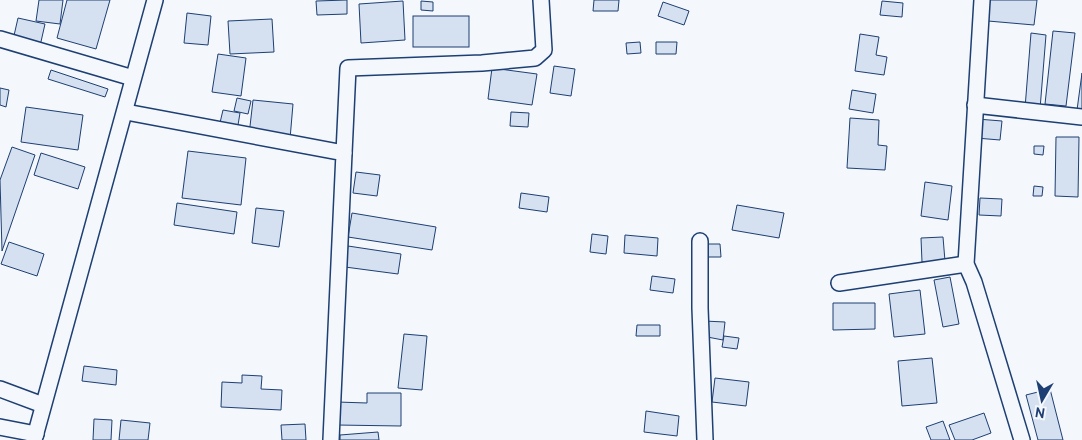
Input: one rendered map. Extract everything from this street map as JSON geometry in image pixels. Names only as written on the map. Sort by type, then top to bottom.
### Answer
[{"type":"street","points":[[0,427],[35,437],[126,112],[133,78],[155,0]]},
{"type":"street","points":[[332,440],[348,68],[535,58],[544,50],[541,0]]},
{"type":"street","points":[[982,0],[966,264],[974,282],[1022,440]]},
{"type":"street","points":[[0,39],[133,78]]},
{"type":"street","points":[[975,105],[1082,116]]},
{"type":"street","points":[[126,112],[344,153]]},
{"type":"street","points":[[700,241],[700,308],[705,440]]},
{"type":"street","points":[[839,283],[966,264]]},
{"type":"street","points":[[0,389],[44,406]]},
{"type":"building","points":[[39,0],[63,0],[60,24],[36,21]]},
{"type":"building","points":[[67,0],[110,0],[96,49],[57,38]]},
{"type":"building","points":[[347,0],[347,14],[317,15],[316,1]]},
{"type":"building","points":[[594,0],[619,0],[618,11],[593,11]]},
{"type":"building","points":[[990,0],[1037,0],[1034,25],[988,21]]},
{"type":"building","points":[[403,1],[405,40],[361,43],[359,4]]},
{"type":"building","points":[[421,1],[433,2],[433,11],[421,10]]},
{"type":"building","points":[[882,1],[903,3],[902,17],[880,15]]},
{"type":"building","points":[[663,2],[689,11],[684,25],[658,16]]},
{"type":"building","points":[[187,13],[211,16],[208,45],[184,43]]},
{"type":"building","points":[[413,16],[469,16],[469,47],[413,47]]},
{"type":"building","points":[[18,18],[45,24],[40,46],[13,40]]},
{"type":"building","points":[[272,19],[274,52],[230,54],[228,21]]},
{"type":"building","points":[[1053,31],[1075,33],[1066,106],[1045,104]]},
{"type":"building","points":[[1031,33],[1046,35],[1040,109],[1025,108]]},
{"type":"building","points":[[860,34],[879,37],[876,55],[887,57],[884,75],[855,71]]},
{"type":"building","points":[[640,42],[641,53],[627,54],[626,43]]},
{"type":"building","points":[[656,42],[677,42],[676,54],[656,54]]},
{"type":"building","points":[[218,54],[246,58],[241,96],[212,92]]},
{"type":"building","points":[[554,66],[575,69],[571,96],[550,93]]},
{"type":"building","points":[[492,68],[537,74],[532,105],[488,99]]},
{"type":"building","points":[[51,70],[108,89],[105,97],[48,79]]},
{"type":"building","points":[[1082,73],[1082,111],[1077,110]]},
{"type":"building","points":[[0,88],[9,90],[6,107],[0,105]]},
{"type":"building","points":[[852,90],[876,94],[873,113],[849,109]]},
{"type":"building","points":[[237,98],[251,101],[248,114],[234,111]]},
{"type":"building","points":[[253,100],[293,104],[290,139],[249,135]]},
{"type":"building","points":[[26,107],[83,115],[78,150],[21,142]]},
{"type":"building","points":[[223,110],[240,113],[237,131],[219,127]]},
{"type":"building","points":[[511,112],[529,113],[528,127],[510,126]]},
{"type":"building","points":[[850,118],[879,120],[878,145],[887,146],[885,170],[847,168]]},
{"type":"building","points":[[977,119],[1002,121],[1000,140],[976,138]]},
{"type":"building","points":[[1056,137],[1079,137],[1078,197],[1055,196]]},
{"type":"building","points":[[1034,146],[1044,146],[1043,155],[1034,154]]},
{"type":"building","points":[[12,147],[35,155],[2,251],[0,180]]},
{"type":"building","points":[[188,151],[246,158],[241,205],[182,198]]},
{"type":"building","points":[[41,153],[85,167],[78,189],[34,175]]},
{"type":"building","points":[[356,172],[380,175],[377,196],[353,193]]},
{"type":"building","points":[[925,182],[952,186],[948,220],[921,216]]},
{"type":"building","points":[[1034,186],[1043,187],[1042,196],[1033,196]]},
{"type":"building","points":[[521,193],[549,197],[547,212],[519,208]]},
{"type":"building","points":[[980,198],[1002,199],[1001,216],[979,215]]},
{"type":"building","points":[[177,203],[237,212],[234,234],[174,225]]},
{"type":"building","points":[[737,205],[784,213],[779,238],[732,230]]},
{"type":"building","points":[[256,208],[284,211],[279,247],[252,243]]},
{"type":"building","points":[[352,213],[436,227],[432,250],[348,237]]},
{"type":"building","points":[[592,234],[608,236],[606,254],[590,252]]},
{"type":"building","points":[[625,235],[658,238],[657,256],[624,253]]},
{"type":"building","points":[[943,237],[945,261],[922,262],[921,238]]},
{"type":"building","points":[[9,242],[44,254],[37,276],[1,264]]},
{"type":"building","points":[[704,244],[720,244],[721,257],[704,257]]},
{"type":"building","points":[[348,246],[401,254],[398,274],[345,267]]},
{"type":"building","points":[[652,276],[675,279],[673,293],[650,290]]},
{"type":"building","points":[[950,277],[959,324],[943,327],[934,280]]},
{"type":"building","points":[[920,290],[925,334],[894,337],[889,294]]},
{"type":"building","points":[[833,303],[875,303],[875,329],[833,330]]},
{"type":"building","points":[[704,321],[725,322],[723,340],[702,336]]},
{"type":"building","points":[[637,325],[660,325],[660,336],[636,336]]},
{"type":"building","points":[[404,334],[427,336],[422,390],[398,388]]},
{"type":"building","points":[[724,336],[739,338],[737,349],[722,347]]},
{"type":"building","points":[[932,358],[937,403],[902,406],[898,361]]},
{"type":"building","points":[[84,366],[117,370],[116,385],[82,381]]},
{"type":"building","points":[[242,375],[262,376],[261,389],[282,390],[281,410],[221,407],[222,382],[242,383]]},
{"type":"building","points":[[715,378],[749,382],[746,406],[712,402]]},
{"type":"building","points":[[1050,389],[1063,440],[1038,440],[1026,395]]},
{"type":"building","points":[[367,393],[401,393],[401,426],[337,425],[337,402],[367,403]]},
{"type":"building","points":[[646,411],[679,416],[677,436],[644,432]]},
{"type":"building","points":[[984,413],[991,433],[972,440],[955,440],[949,425]]},
{"type":"building","points":[[94,419],[112,420],[111,440],[93,440]]},
{"type":"building","points":[[121,420],[150,423],[148,440],[119,440]]},
{"type":"building","points":[[943,421],[950,440],[931,440],[926,427]]},
{"type":"building","points":[[305,424],[306,440],[282,440],[281,425]]},
{"type":"building","points":[[378,432],[379,440],[340,440],[340,435]]}]
